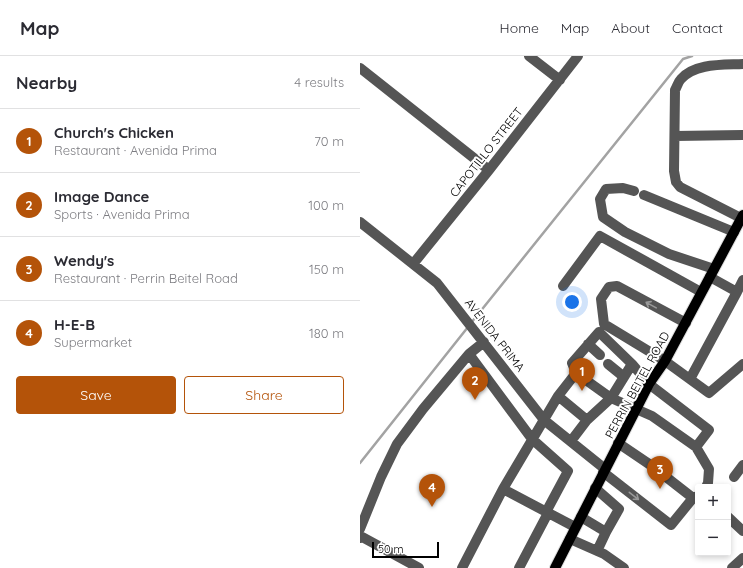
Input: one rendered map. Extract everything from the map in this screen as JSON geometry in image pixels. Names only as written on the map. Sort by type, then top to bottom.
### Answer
[{"type":"main road","name":"PERRIN BEITEL ROAD","points":[[555,568],[649,384],[666,361],[701,292],[742,217]]},
{"type":"street","points":[[529,56],[560,80]]},
{"type":"street","name":"CAPOTILLO STREET","points":[[413,264],[578,56]]},
{"type":"street","points":[[742,217],[680,187],[676,182],[674,171],[675,90],[680,80],[688,72],[701,67],[743,64]]},
{"type":"street","points":[[360,68],[489,170]]},
{"type":"street","points":[[675,136],[743,135]]},
{"type":"street","points":[[634,191],[623,188],[606,189],[600,199],[603,217],[625,232],[712,273],[737,292]]},
{"type":"street","points":[[644,196],[734,232]]},
{"type":"street","name":"AVENIDA PRIMA","points":[[360,222],[437,283],[476,330],[544,420],[604,471],[671,524],[695,497]]},
{"type":"street","points":[[562,286],[600,236],[701,292]]},
{"type":"street","points":[[690,379],[743,280]]},
{"type":"street","points":[[686,323],[617,286],[609,287],[601,299],[604,324],[666,361],[709,393],[743,364]]},
{"type":"street","points":[[696,447],[708,430],[649,384],[632,364],[599,332],[572,363],[576,373],[611,398],[652,416],[696,447],[709,469],[708,484]]},
{"type":"street","points":[[360,528],[381,477],[397,444],[423,409],[469,354],[484,342]]},
{"type":"street","points":[[588,344],[600,355]]},
{"type":"street","points":[[469,354],[532,439],[568,471],[519,568]]},
{"type":"street","points":[[608,364],[624,377]]},
{"type":"street","points":[[571,442],[587,420],[611,398],[632,364]]},
{"type":"street","points":[[462,568],[503,489],[532,439],[558,396],[576,373]]},
{"type":"street","points":[[558,396],[587,420]]},
{"type":"street","points":[[618,443],[695,497]]},
{"type":"street","points":[[734,477],[743,465]]},
{"type":"street","points":[[595,488],[619,510],[597,551]]},
{"type":"street","points":[[503,489],[576,527]]},
{"type":"street","points":[[581,517],[606,532]]},
{"type":"street","points":[[731,520],[743,531]]},
{"type":"street","points":[[360,538],[362,537],[419,568]]},
{"type":"street","points":[[570,539],[604,554],[624,568]]},
{"type":"street","points":[[732,568],[743,558]]},
{"type":"waterway","points":[[471,323],[683,59],[692,56]]},
{"type":"waterway","points":[[360,463],[468,327]]},
{"type":"place","name":"Church's Chicken","points":[[582,391]]},
{"type":"place","name":"Image Dance","points":[[475,400]]},
{"type":"place","name":"Wendy's","points":[[660,489]]},
{"type":"place","name":"H-E-B","points":[[432,507]]}]
